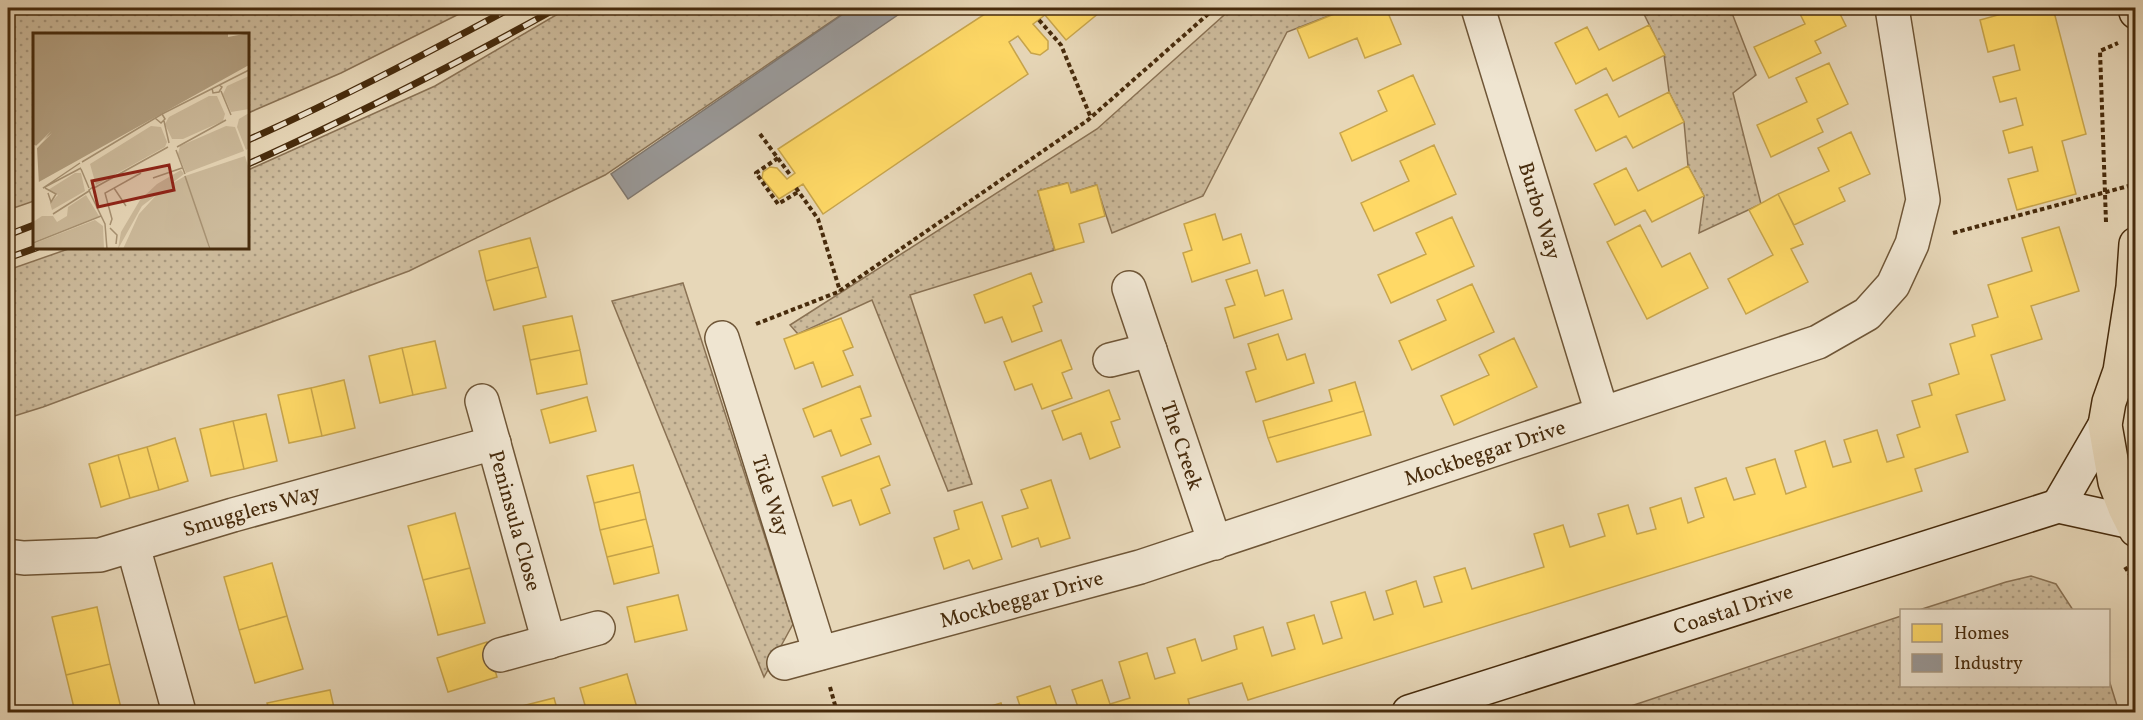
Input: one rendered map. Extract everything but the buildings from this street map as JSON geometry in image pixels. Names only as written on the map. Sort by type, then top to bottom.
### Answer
[{"type":"main road","points":[[2131,26],[2135,8]]},
{"type":"main road","points":[[2134,526],[2115,482],[2105,425],[2109,402],[2128,365],[2136,244]]},
{"type":"street","name":"Burbo Way","points":[[1478,8],[1602,413]]},
{"type":"street","name":"Mockbeggar Drive","points":[[784,663],[1140,567],[1215,543],[1818,342],[1867,314],[1893,285],[1912,244],[1923,200],[1892,8]]},
{"type":"street","name":"The Creek","points":[[1129,288],[1215,543]]},
{"type":"street","name":"Tide Way","points":[[722,338],[820,653]]},
{"type":"street","points":[[1110,360],[1150,350]]},
{"type":"street","name":"Peninsula Close","points":[[482,401],[549,642]]},
{"type":"street","points":[[2058,506],[2105,425]]},
{"type":"street","name":"Smugglers Way","points":[[8,556],[24,558],[100,555],[232,515],[494,443]]},
{"type":"street","name":"Coastal Drive","points":[[1409,712],[2058,506],[2134,526]]},
{"type":"street","points":[[133,546],[179,712]]},
{"type":"street","points":[[500,656],[598,628]]},
{"type":"path","points":[[722,338],[840,291],[1091,118],[1215,8]]},
{"type":"path","points":[[1039,20],[1061,45],[1091,118]]},
{"type":"path","points":[[2106,223],[2100,51],[2131,26]]},
{"type":"path","points":[[760,134],[791,176]]},
{"type":"path","points":[[778,158],[756,173],[778,204],[797,190],[818,219],[840,291]]},
{"type":"path","points":[[1912,244],[2136,184]]},
{"type":"shaded area","points":[[8,8],[471,8],[341,73],[249,113],[249,33],[33,33],[33,201],[8,210]]},
{"type":"shaded area","points":[[568,8],[851,8],[605,175],[409,271],[8,418],[8,270],[68,249],[249,249],[249,170],[435,86]]},
{"type":"shaded area","points":[[1232,8],[1349,8],[1287,32],[1203,196],[1112,233],[1096,185],[1071,193],[1067,183],[1038,191],[1055,250],[910,295],[972,484],[948,491],[872,300],[798,334],[790,325],[1097,129]]},
{"type":"shaded area","points":[[1641,8],[1730,8],[1756,75],[1733,93],[1761,204],[1699,233],[1704,196],[1688,166],[1684,122],[1669,92],[1664,55]]},
{"type":"shaded area","points":[[683,283],[793,624],[764,677],[612,301]]},
{"type":"shaded area","points":[[2031,576],[2056,584],[2072,609],[1922,609]]},
{"type":"shaded area","points":[[1900,616],[1900,687],[2110,687],[2110,683],[2119,712],[1613,712]]},
{"type":"railway","points":[[249,140],[348,93],[511,8]]},
{"type":"railway","points":[[249,164],[404,89],[557,8]]},
{"type":"railway","points":[[8,235],[33,225]]},
{"type":"railway","points":[[8,258],[33,249]]}]
